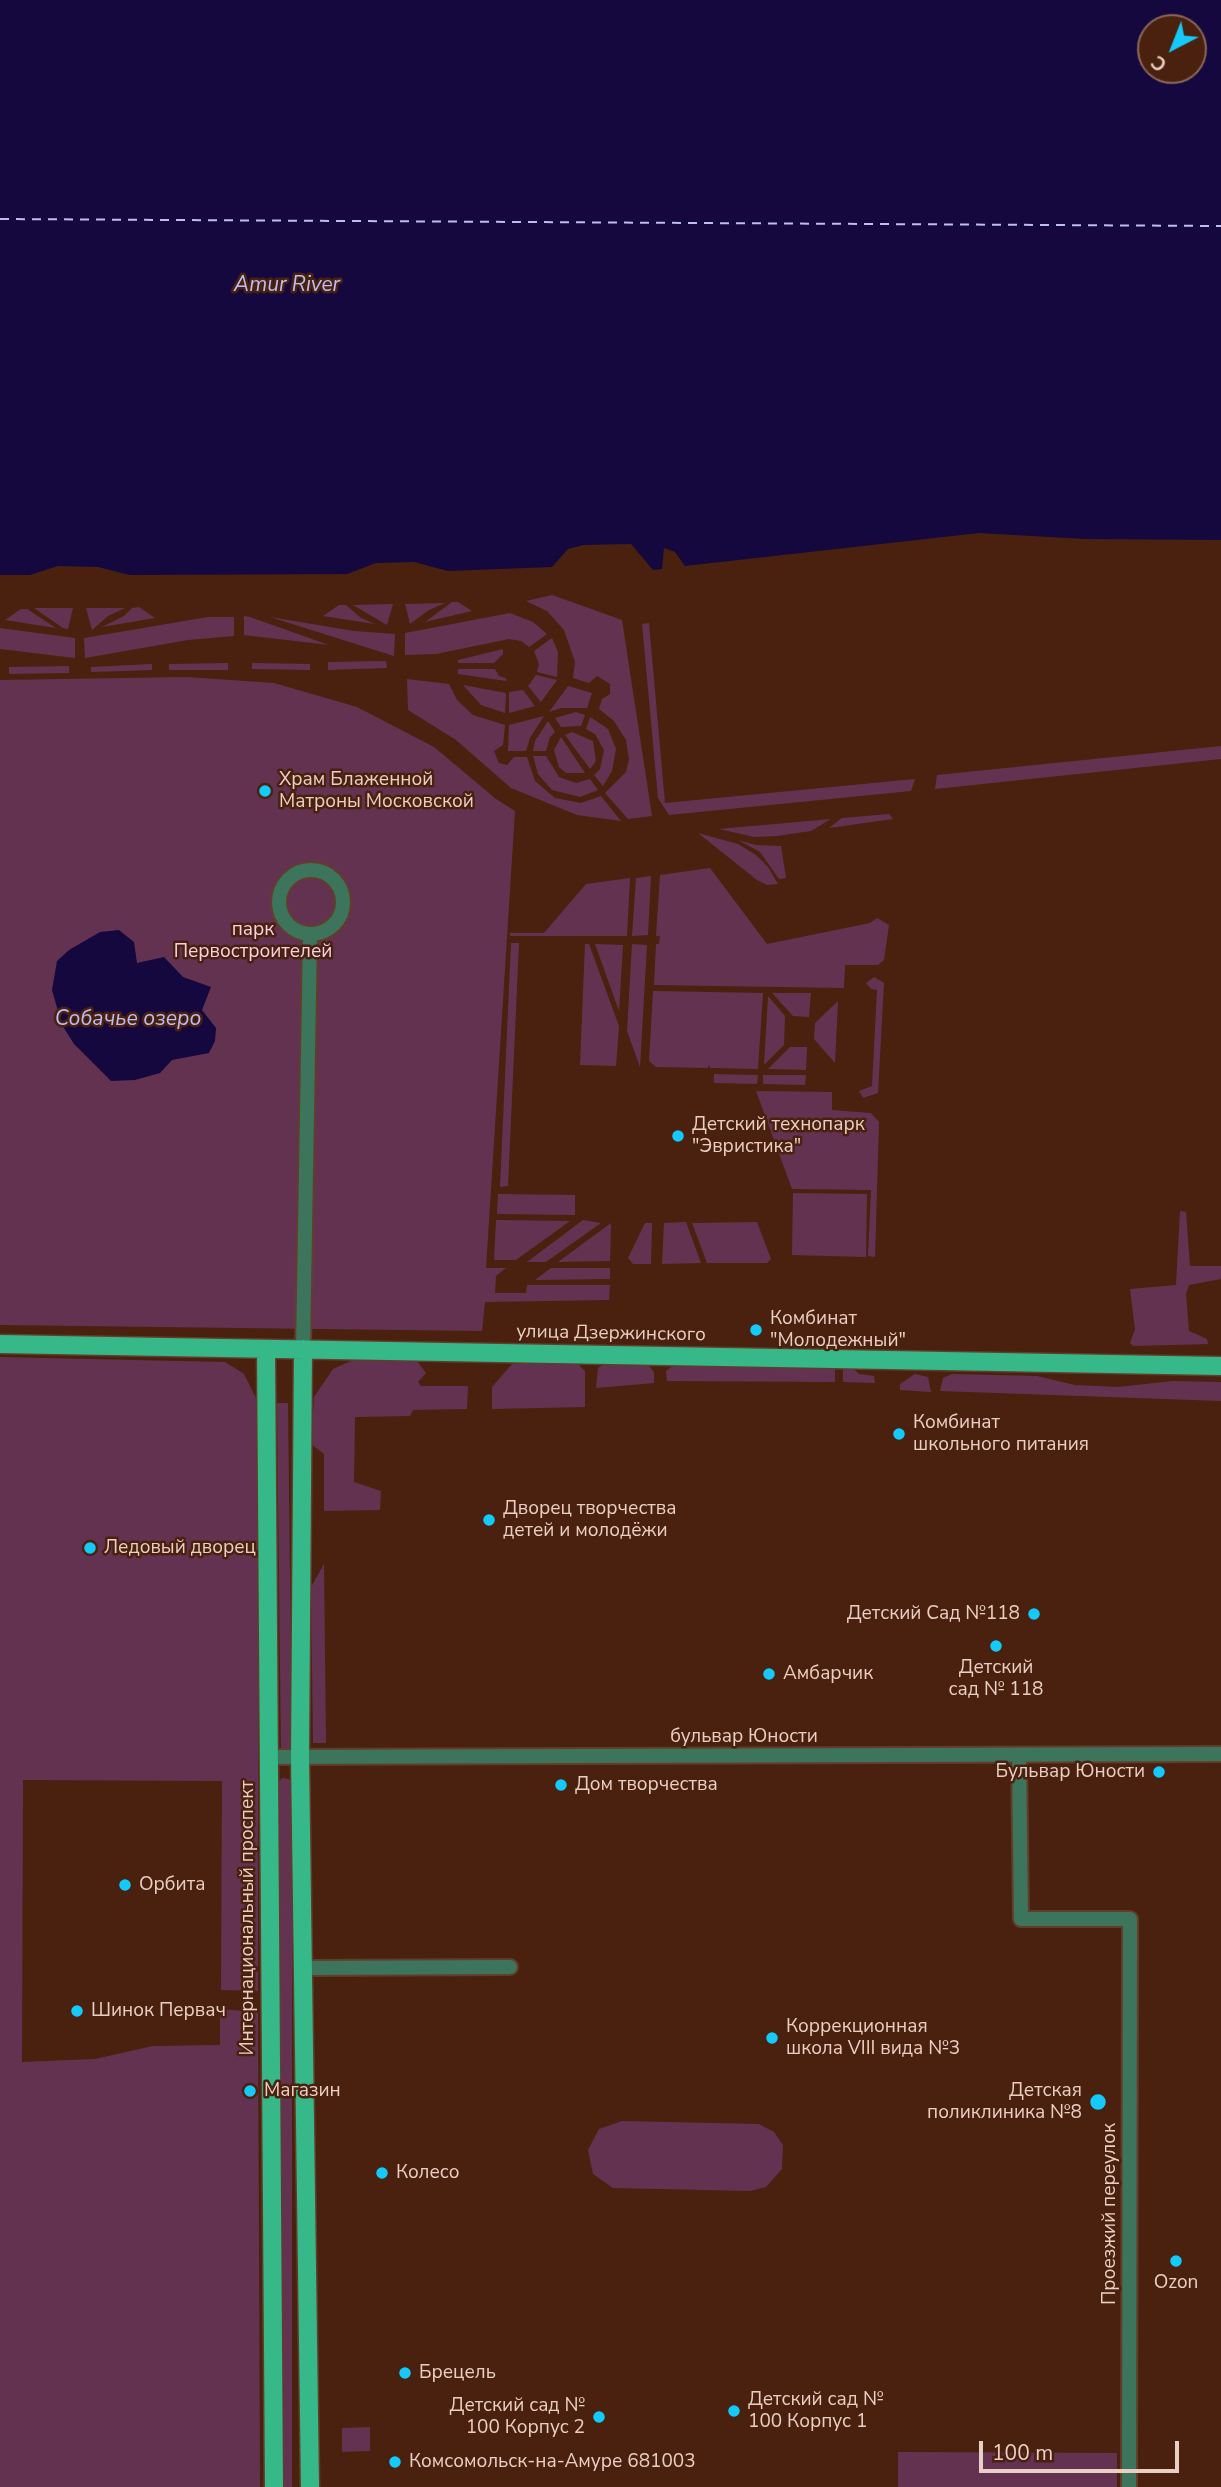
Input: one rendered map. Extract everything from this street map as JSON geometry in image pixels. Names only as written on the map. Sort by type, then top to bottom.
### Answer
[{"type":"main road","name":"улица Дзержинского","points":[[0,1344],[1221,1366]]},
{"type":"main road","name":"Интернациональный проспект","points":[[266,1349],[274,2487]]},
{"type":"main road","points":[[303,1349],[300,1757],[310,2487]]},
{"type":"street","points":[[311,870],[329,875],[336,881],[343,898],[343,907],[340,916],[328,930],[310,935],[293,929],[286,923],[278,906],[281,888],[293,874],[311,870]]},
{"type":"street","points":[[303,1349],[310,935]]},
{"type":"street","name":"бульвар Юности","points":[[268,1757],[1221,1754]]},
{"type":"street","name":"Проезжий переулок","points":[[1019,1755],[1021,1919],[1130,1919],[1129,2487]]},
{"type":"street","points":[[302,1968],[510,1967]]},
{"type":"green space","points":[[552,595],[622,620],[652,816],[628,819],[605,793],[626,772],[629,759],[626,740],[614,721],[599,709],[602,699],[610,694],[610,684],[597,676],[589,683],[573,678],[575,662],[564,630],[547,611],[526,601]]},
{"type":"green space","points":[[452,602],[458,602],[472,611],[425,622]]},
{"type":"green space","points":[[445,603],[429,610],[410,624],[405,604]]},
{"type":"green space","points":[[393,604],[387,625],[353,605]]},
{"type":"green space","points":[[339,605],[346,605],[361,618],[375,624],[323,616]]},
{"type":"green space","points":[[139,607],[155,618],[102,627],[124,616],[132,608]]},
{"type":"green space","points":[[34,608],[73,608],[68,629],[63,628]]},
{"type":"green space","points":[[86,608],[125,608],[108,616],[92,630]]},
{"type":"green space","points":[[21,609],[27,609],[56,628],[5,620]]},
{"type":"green space","points":[[510,613],[533,622],[547,634],[529,647],[521,641],[509,639],[436,654],[405,655],[405,633]]},
{"type":"green space","points":[[244,616],[250,617],[329,645],[244,635]]},
{"type":"green space","points":[[208,617],[234,617],[234,636],[188,640],[85,658],[84,638]]},
{"type":"green space","points":[[270,617],[354,631],[395,634],[394,656]]},
{"type":"green space","points":[[649,623],[665,803],[915,779],[911,791],[669,815],[658,798],[642,624]]},
{"type":"green space","points":[[0,628],[75,638],[75,658],[0,649]]},
{"type":"green space","points":[[552,638],[558,652],[557,677],[537,672],[539,664],[534,651]]},
{"type":"green space","points":[[503,649],[503,654],[494,663],[458,663],[458,660]]},
{"type":"green space","points":[[386,661],[387,668],[328,670],[328,662]]},
{"type":"green space","points":[[228,663],[228,670],[169,670],[169,664]]},
{"type":"green space","points":[[252,663],[310,664],[310,670],[252,669]]},
{"type":"green space","points":[[152,664],[152,670],[91,672],[91,667]]},
{"type":"green space","points":[[69,666],[69,673],[9,674],[9,667]]},
{"type":"green space","points":[[458,669],[495,669],[506,681],[458,674]]},
{"type":"green space","points":[[536,675],[557,680],[541,702],[528,686]]},
{"type":"green space","name":"парк Первостроителей","points":[[187,677],[274,683],[357,707],[434,747],[496,799],[515,811],[486,1268],[506,1268],[496,1276],[495,1293],[526,1293],[527,1285],[610,1285],[609,1300],[485,1302],[482,1331],[0,1325],[0,680]]},
{"type":"green space","points":[[407,679],[449,684],[457,700],[473,715],[505,725],[503,745],[494,751],[499,763],[507,765],[514,757],[527,757],[535,781],[555,798],[581,803],[601,796],[621,821],[577,815],[511,788],[456,740],[408,710]]},
{"type":"green space","points":[[463,685],[506,693],[505,713],[481,705]]},
{"type":"green space","points":[[568,686],[592,693],[587,708],[561,708],[549,712]]},
{"type":"green space","points":[[523,690],[535,706],[509,713],[509,692]]},
{"type":"green space","points":[[576,712],[585,715],[581,726],[561,727],[555,718]]},
{"type":"green space","points":[[544,716],[530,738],[526,751],[508,751],[509,725]]},
{"type":"green space","points":[[590,717],[608,729],[616,749],[612,771],[603,786],[594,775],[600,769],[604,750],[595,734],[586,729]]},
{"type":"green space","points":[[548,721],[555,732],[550,737],[546,751],[533,751],[535,741]]},
{"type":"green space","points":[[572,732],[593,741],[596,761],[590,769],[565,735]]},
{"type":"green space","points":[[561,737],[585,773],[566,773],[559,767],[554,750]]},
{"type":"green space","points":[[1221,746],[1221,759],[935,789],[937,775]]},
{"type":"green space","points":[[533,756],[546,756],[559,777],[576,783],[590,779],[598,790],[580,797],[552,790],[538,774]]},
{"type":"green space","points":[[889,814],[893,819],[829,828],[842,818]]},
{"type":"green space","points":[[831,819],[811,831],[777,836],[754,837],[719,829]]},
{"type":"green space","points":[[698,833],[738,844],[756,855],[768,867],[778,884],[767,885],[757,880]]},
{"type":"green space","points":[[738,840],[756,845],[781,846],[786,878],[779,879],[760,852]]},
{"type":"green space","points":[[710,868],[767,944],[870,923],[877,918],[889,925],[884,960],[878,965],[845,965],[844,988],[654,985],[656,944],[659,944],[660,936],[656,936],[660,875]]},
{"type":"green space","points":[[651,876],[648,935],[632,936],[636,878]]},
{"type":"green space","points":[[630,878],[627,936],[510,936],[510,933],[544,933],[586,884]]},
{"type":"green space","points":[[511,943],[519,943],[508,1186],[500,1187]]},
{"type":"green space","points":[[585,944],[589,944],[619,1026],[616,1066],[580,1065]]},
{"type":"green space","points":[[595,944],[623,945],[619,1011]]},
{"type":"green space","points":[[632,944],[647,945],[640,1067],[627,1031]]},
{"type":"green space","points":[[874,977],[884,983],[878,1093],[863,1098],[859,1091],[872,1086],[877,990],[871,989],[866,983]]},
{"type":"green space","points":[[653,991],[763,993],[758,1069],[711,1068],[708,1065],[708,1068],[656,1067],[649,1061]]},
{"type":"green space","points":[[772,993],[811,993],[809,1017],[793,1016]]},
{"type":"green space","points":[[768,996],[785,1016],[784,1045],[764,1065]]},
{"type":"green space","points":[[838,1001],[835,1063],[814,1039],[815,1023]]},
{"type":"green space","points":[[790,1047],[807,1047],[806,1070],[768,1069]]},
{"type":"green space","points":[[714,1074],[758,1075],[757,1084],[714,1083]]},
{"type":"green space","points":[[763,1075],[806,1075],[805,1085],[763,1084]]},
{"type":"green space","points":[[756,1091],[832,1092],[832,1110],[871,1113],[879,1122],[875,1257],[868,1256],[871,1190],[792,1189]]},
{"type":"green space","points":[[793,1193],[867,1194],[866,1257],[792,1255]]},
{"type":"green space","points":[[498,1194],[575,1195],[575,1215],[497,1214]]},
{"type":"green space","points":[[1180,1211],[1186,1212],[1190,1266],[1221,1266],[1221,1279],[1189,1285],[1186,1294],[1189,1331],[1207,1339],[1208,1344],[1133,1346],[1130,1343],[1135,1329],[1130,1289],[1176,1285]]},
{"type":"green space","points":[[496,1220],[570,1221],[516,1260],[494,1260]]},
{"type":"green space","points":[[583,1220],[601,1223],[546,1262],[527,1262]]},
{"type":"green space","points":[[686,1222],[701,1263],[662,1264],[664,1223]]},
{"type":"green space","points":[[757,1222],[771,1259],[767,1263],[707,1263],[692,1223]]},
{"type":"green space","points":[[611,1223],[610,1261],[558,1262]]},
{"type":"green space","points":[[645,1223],[652,1223],[651,1264],[633,1264],[628,1258]]},
{"type":"green space","points":[[551,1268],[610,1268],[610,1279],[535,1280]]},
{"type":"green space","points":[[0,1357],[225,1362],[244,1374],[258,1402],[258,1991],[221,1990],[222,1781],[23,1780],[22,2062],[95,2059],[153,2046],[220,2045],[220,2009],[258,2012],[260,2487],[0,2487]]},
{"type":"green space","points":[[355,1359],[417,1361],[426,1373],[418,1382],[421,1386],[468,1386],[467,1409],[413,1410],[410,1416],[355,1417],[354,1482],[381,1491],[380,1510],[324,1511],[324,1454],[311,1444],[314,1397],[333,1369]]},
{"type":"green space","points":[[577,1363],[585,1371],[585,1407],[492,1409],[492,1387],[512,1364]]},
{"type":"green space","points":[[605,1363],[649,1366],[654,1372],[654,1383],[596,1388],[598,1368]]},
{"type":"green space","points":[[674,1365],[835,1367],[835,1382],[667,1381],[666,1371]]},
{"type":"green space","points":[[843,1366],[850,1366],[859,1374],[874,1376],[875,1383],[843,1382]]},
{"type":"green space","points":[[915,1374],[928,1377],[931,1392],[900,1390],[900,1384]]},
{"type":"green space","points":[[952,1374],[1037,1376],[1075,1385],[1118,1387],[1173,1381],[1221,1382],[1221,1401],[940,1391],[943,1378]]},
{"type":"green space","points":[[277,1403],[288,1403],[292,1753],[281,1753]]},
{"type":"green space","points":[[324,1564],[326,1743],[313,1743],[311,1587]]},
{"type":"green space","points":[[282,1778],[289,1779],[292,1785],[292,2487],[280,2487],[279,1782]]},
{"type":"green space","points":[[622,2121],[759,2124],[774,2132],[783,2145],[782,2169],[766,2187],[750,2191],[613,2188],[593,2174],[588,2150],[599,2129]]},
{"type":"green space","points":[[370,2427],[370,2451],[342,2452],[342,2428]]},
{"type":"green space","points":[[898,2452],[1117,2453],[1117,2487],[898,2487]]},
{"type":"water","name":"Amur River","points":[[0,0],[1221,0],[1221,540],[1085,539],[979,533],[685,566],[675,552],[664,548],[662,569],[653,570],[631,544],[584,545],[568,549],[552,567],[448,571],[414,562],[376,563],[347,574],[130,575],[98,567],[58,566],[30,575],[0,575]]},
{"type":"water","name":"Собачье озеро","points":[[119,930],[134,942],[137,963],[164,957],[183,977],[211,987],[202,1010],[216,1028],[215,1041],[209,1053],[172,1060],[160,1073],[135,1080],[111,1081],[74,1044],[62,1025],[52,990],[57,961],[69,950],[100,932]]},
{"type":"ferry route","points":[[0,219],[1221,226]]},
{"type":"place","name":"Храм Блаженной Матроны Московской","points":[[265,791]]},
{"type":"place","name":"Детский технопарк \"Эвристика\"","points":[[678,1136]]},
{"type":"place","name":"Комбинат \"Молодежный\"","points":[[756,1330]]},
{"type":"place","name":"Комбинат школьного питания","points":[[899,1434]]},
{"type":"place","name":"Дворец творчества детей и молодёжи","points":[[489,1520]]},
{"type":"place","name":"Ледовый дворец","points":[[90,1548]]},
{"type":"place","name":"Детский Сад №118","points":[[1034,1614]]},
{"type":"place","name":"Детский сад № 118","points":[[996,1646]]},
{"type":"place","name":"Амбарчик","points":[[769,1674]]},
{"type":"place","name":"Бульвар Юности","points":[[1159,1772]]},
{"type":"place","name":"Дом творчества","points":[[561,1785]]},
{"type":"place","name":"Орбита","points":[[125,1885]]},
{"type":"place","name":"Шинок Первач","points":[[77,2011]]},
{"type":"place","name":"Коррекционная школа VIII вида №3","points":[[772,2038]]},
{"type":"place","name":"Магазин","points":[[250,2091]]},
{"type":"place","name":"Детская поликлиника №8","points":[[1098,2102]]},
{"type":"place","name":"Колесо","points":[[382,2173]]},
{"type":"place","name":"Ozon","points":[[1176,2261]]},
{"type":"place","name":"Брецель","points":[[405,2373]]},
{"type":"place","name":"Детский сад № 100 Корпус 1","points":[[734,2411]]},
{"type":"place","name":"Детский сад № 100 Корпус 2","points":[[599,2417]]},
{"type":"place","name":"Комсомольск-на-Амуре 681003","points":[[395,2462]]}]
